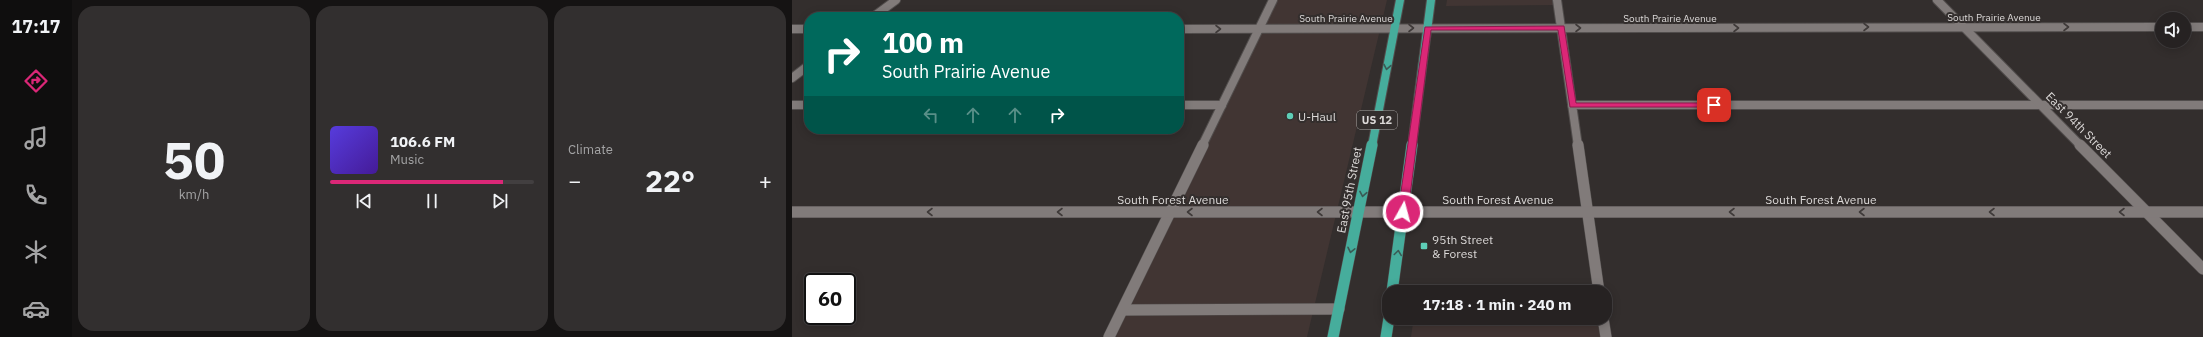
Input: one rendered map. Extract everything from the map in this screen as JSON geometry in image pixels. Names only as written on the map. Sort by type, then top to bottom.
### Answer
[{"type":"main road","name":"East 95th Street","points":[[1333,337],[1360,212],[1400,0]]},
{"type":"main road","name":"US 12","points":[[1393,285],[1431,0]]},
{"type":"main road","points":[[1386,337],[1388,325]]},
{"type":"street","points":[[880,12],[896,0]]},
{"type":"street","points":[[1109,337],[1273,0]]},
{"type":"street","points":[[1557,0],[1598,285]]},
{"type":"street","name":"East 94th Street","points":[[1937,0],[2203,269]]},
{"type":"street","name":"South Prairie Avenue","points":[[1184,29],[2155,27]]},
{"type":"street","points":[[2191,27],[2203,27]]},
{"type":"street","points":[[792,29],[804,29]]},
{"type":"street","points":[[792,78],[804,69]]},
{"type":"street","points":[[792,105],[804,105]]},
{"type":"street","points":[[1184,105],[1222,105]]},
{"type":"street","points":[[1572,105],[2203,105]]},
{"type":"street","name":"South Forest Avenue","points":[[792,212],[2203,212]]},
{"type":"street","points":[[1123,310],[1339,309]]},
{"type":"street","points":[[1604,325],[1606,337]]},
{"type":"shaded area","points":[[1271,0],[1387,0],[1307,337],[1106,337]]},
{"type":"shaded area","points":[[1447,0],[1557,0],[1558,5],[1446,6]]},
{"type":"shaded area","points":[[1413,325],[1604,325],[1606,337],[1411,337]]},
{"type":"place","name":"U-Haul","points":[[1290,116]]},
{"type":"place","name":"95th Street & Forest","points":[[1424,246]]},
{"type":"route","points":[[1403,212],[1427,28],[1561,28],[1572,105],[1714,105]]}]
